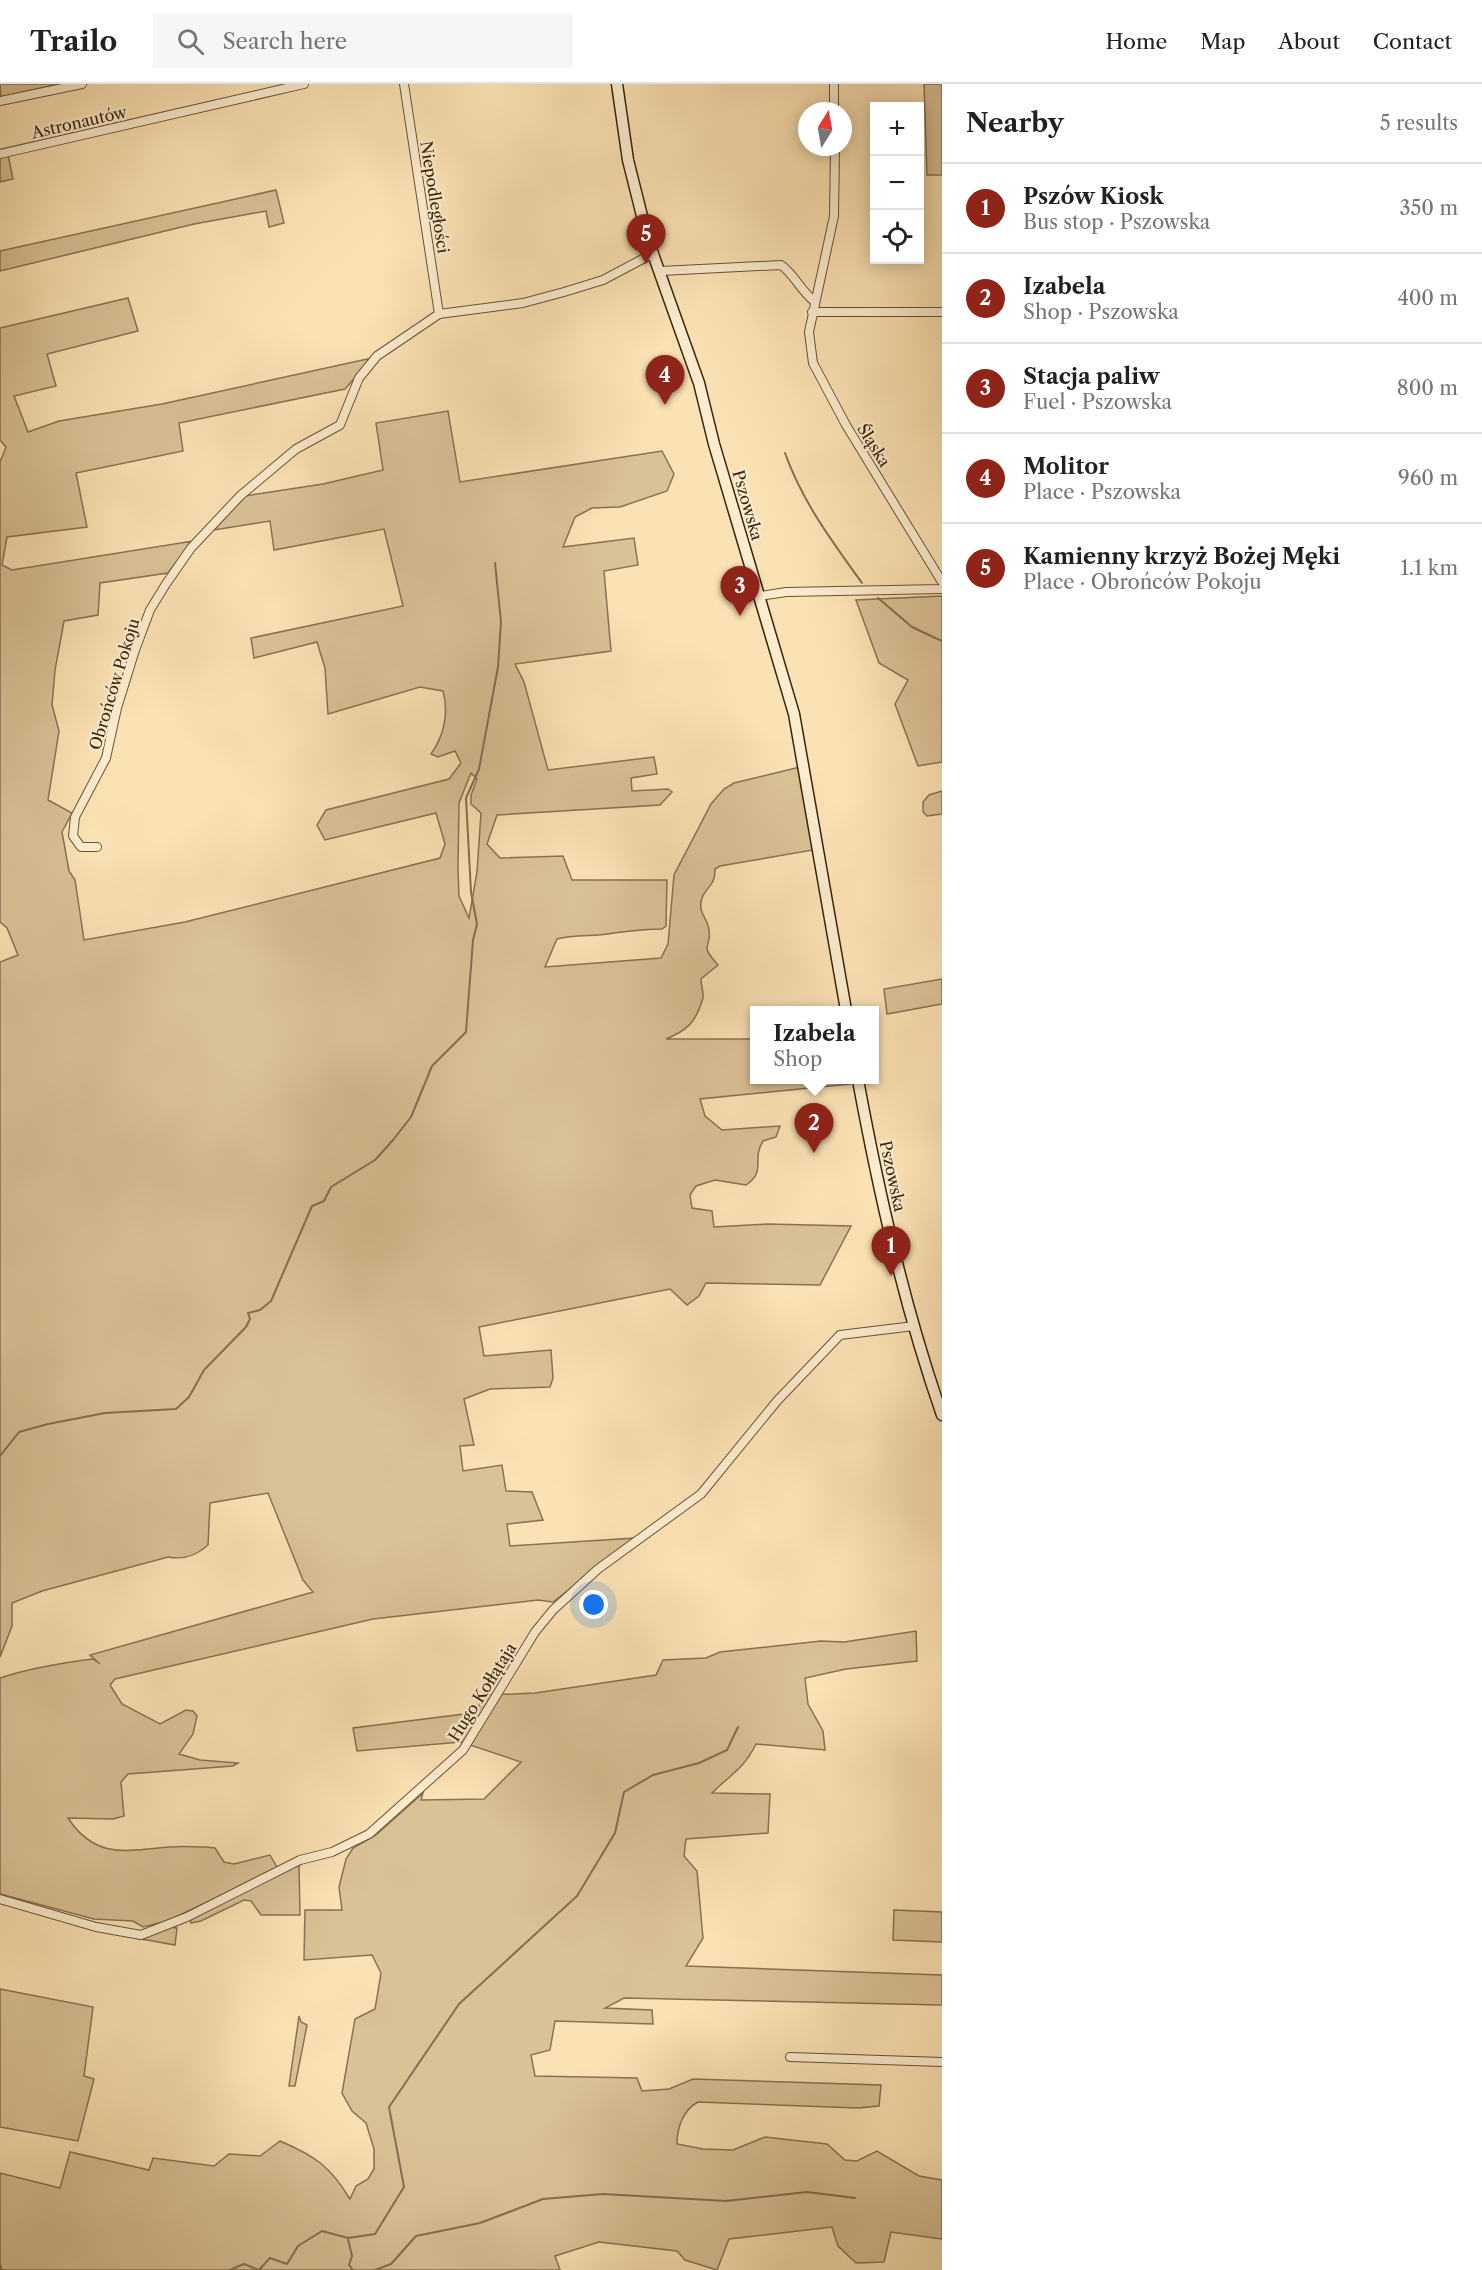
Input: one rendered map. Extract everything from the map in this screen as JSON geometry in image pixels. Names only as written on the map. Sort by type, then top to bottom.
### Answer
[{"type":"main road","name":"Pszowska","points":[[617,84],[628,160],[654,254],[699,383],[714,444],[794,714],[845,1006]]},
{"type":"main road","name":"Pszowska","points":[[859,1084],[880,1192],[914,1326],[942,1415]]},
{"type":"street","points":[[0,101],[82,84]]},
{"type":"street","name":"Astronautów","points":[[0,154],[304,84]]},
{"type":"street","name":"Niepodległości","points":[[404,84],[440,314]]},
{"type":"street","points":[[834,84],[834,102]]},
{"type":"street","name":"Śląska","points":[[835,156],[834,216],[809,332],[813,363],[846,425],[942,582]]},
{"type":"street","name":"Obrońców Pokoju","points":[[97,847],[81,847],[73,836],[75,818],[106,758],[131,660],[150,610],[166,584],[202,536],[258,480],[296,449],[340,425],[359,378],[377,356],[440,314],[523,303],[564,292],[603,280],[654,254]]},
{"type":"street","points":[[661,271],[781,265],[792,273],[801,291],[814,301]]},
{"type":"street","points":[[812,312],[942,312]]},
{"type":"street","points":[[760,596],[786,592],[942,589]]},
{"type":"street","name":"Hugo Kołłątaja","points":[[0,1899],[96,1927],[141,1935],[187,1917],[300,1860],[332,1852],[369,1834],[463,1750],[535,1632],[553,1610],[598,1569],[701,1494],[777,1401],[840,1335],[914,1326]]},
{"type":"street","points":[[790,2057],[942,2062]]},
{"type":"shaded area","points":[[0,84],[59,84],[1,97]]},
{"type":"shaded area","points":[[924,84],[942,84],[942,175],[927,175]]},
{"type":"shaded area","points":[[8,155],[13,179],[0,182],[0,157]]},
{"type":"shaded area","points":[[276,190],[284,223],[269,227],[266,211],[194,224],[0,271],[0,251]]},
{"type":"shaded area","points":[[128,298],[138,331],[47,354],[56,386],[14,396],[28,432],[59,421],[162,404],[372,358],[345,389],[179,423],[183,451],[76,473],[87,527],[7,537],[2,565],[12,570],[193,541],[168,573],[100,583],[98,615],[64,621],[55,670],[52,705],[59,731],[48,800],[72,813],[62,832],[69,871],[75,880],[84,940],[185,922],[440,858],[445,844],[436,813],[325,840],[317,825],[326,810],[449,779],[461,763],[455,751],[438,757],[431,754],[444,724],[443,691],[420,687],[328,714],[325,668],[317,642],[254,658],[251,638],[403,606],[384,529],[274,550],[270,521],[214,530],[245,496],[323,484],[383,470],[376,423],[448,411],[460,482],[662,451],[674,474],[667,491],[620,507],[592,508],[575,517],[563,547],[634,538],[638,565],[604,571],[611,651],[515,664],[524,682],[548,770],[654,757],[657,774],[631,778],[632,791],[668,789],[672,792],[660,805],[497,815],[487,844],[500,858],[563,856],[572,880],[667,880],[666,926],[662,929],[557,939],[545,967],[661,958],[668,944],[674,875],[711,804],[724,789],[734,783],[800,767],[813,850],[720,866],[715,869],[714,879],[702,898],[701,908],[709,930],[707,949],[718,965],[701,979],[703,998],[694,1019],[686,1028],[666,1039],[750,1039],[750,1084],[850,1084],[700,1099],[705,1116],[722,1130],[780,1126],[776,1137],[763,1141],[758,1154],[756,1175],[752,1180],[746,1185],[715,1180],[696,1186],[690,1195],[692,1208],[712,1211],[714,1227],[768,1224],[851,1226],[820,1285],[706,1283],[699,1296],[687,1305],[670,1289],[479,1327],[484,1356],[551,1350],[553,1378],[550,1387],[490,1389],[464,1399],[474,1445],[460,1446],[463,1471],[502,1465],[506,1491],[532,1492],[543,1520],[507,1524],[510,1546],[636,1538],[553,1602],[538,1600],[373,1619],[115,1679],[110,1685],[122,1704],[160,1724],[186,1710],[193,1711],[197,1716],[193,1734],[179,1754],[200,1760],[238,1763],[233,1766],[128,1774],[121,1782],[124,1816],[113,1819],[68,1818],[78,1831],[100,1846],[112,1849],[215,1848],[224,1862],[234,1864],[270,1855],[278,1869],[167,1921],[143,1927],[133,1921],[94,1919],[0,1894],[0,1678],[57,1664],[93,1659],[100,1664],[90,1655],[313,1592],[303,1580],[268,1493],[210,1503],[208,1545],[199,1552],[179,1558],[168,1557],[42,1591],[12,1603],[12,1626],[0,1657],[0,962],[18,955],[7,928],[0,922],[0,462],[6,447],[0,440],[0,328]],"holes":[[[471,773],[477,779],[471,795],[471,804],[481,813],[477,872],[469,918],[459,896],[458,869],[459,803]]]},
{"type":"shaded area","points":[[942,596],[942,762],[918,766],[895,704],[908,680],[879,663],[856,600]]},
{"type":"shaded area","points":[[942,791],[942,814],[927,816],[923,812],[923,802],[929,795]]},
{"type":"shaded area","points":[[942,979],[942,1004],[887,1014],[884,989]]},
{"type":"shaded area","points":[[916,1631],[917,1661],[846,1669],[805,1678],[808,1704],[823,1731],[825,1750],[756,1744],[741,1766],[712,1793],[770,1794],[768,1833],[686,1839],[684,1856],[697,1871],[703,1938],[686,1966],[942,1975],[942,2005],[624,1998],[605,2008],[652,2010],[653,2024],[555,2021],[550,2050],[531,2055],[535,2076],[637,2078],[642,2091],[669,2089],[693,2079],[881,2085],[879,2106],[858,2108],[698,2102],[688,2110],[682,2120],[677,2144],[703,2149],[733,2150],[765,2137],[827,2144],[845,2160],[857,2161],[877,2151],[919,2176],[942,2180],[942,2239],[891,2232],[884,2262],[856,2263],[838,2246],[832,2227],[729,2239],[717,2270],[685,2260],[677,2251],[599,2242],[555,2256],[560,2270],[0,2270],[0,2173],[60,2188],[70,2152],[149,2170],[153,2158],[214,2166],[229,2154],[260,2156],[280,2141],[321,2163],[336,2178],[350,2199],[356,2186],[368,2179],[374,2169],[374,2149],[366,2123],[352,2111],[342,2093],[355,2019],[375,2009],[381,1973],[372,1955],[304,1960],[305,1910],[342,1910],[339,1887],[346,1859],[353,1848],[376,1835],[423,1793],[421,1800],[484,1799],[521,1762],[461,1742],[357,1751],[353,1728],[472,1713],[488,1695],[535,1693],[656,1675],[663,1660],[706,1658],[720,1652],[821,1641],[844,1642]]},
{"type":"shaded area","points":[[299,1866],[300,1915],[261,1915],[251,1901],[244,1900],[201,1921],[191,1923],[190,1918]]},
{"type":"shaded area","points":[[894,1910],[942,1912],[942,1942],[893,1940]]},
{"type":"shaded area","points":[[168,1927],[177,1928],[175,1945],[136,1938]]},
{"type":"shaded area","points":[[0,1989],[93,2007],[84,2076],[94,2079],[78,2141],[0,2127]]},
{"type":"shaded area","points":[[299,2016],[301,2022],[307,2025],[295,2086],[289,2086]]},
{"type":"waterway","points":[[785,453],[809,505],[862,583]]},
{"type":"waterway","points":[[0,1456],[19,1432],[48,1424],[105,1413],[176,1409],[189,1397],[204,1370],[246,1327],[250,1319],[248,1313],[260,1310],[271,1301],[312,1206],[324,1201],[331,1187],[375,1160],[393,1140],[411,1117],[432,1066],[466,1032],[473,940],[477,924],[471,892],[466,798],[479,769],[498,667],[501,622],[495,563]]},
{"type":"waterway","points":[[878,598],[912,627],[942,641]]},
{"type":"waterway","points":[[259,2270],[270,2258],[287,2264],[298,2246],[322,2231],[348,2238],[375,2234],[404,2187],[389,2107],[459,2004],[577,1896],[615,1833],[624,1792],[653,1775],[699,1763],[727,1750],[738,1727]]},
{"type":"waterway","points":[[375,2270],[391,2264],[416,2236],[480,2223],[543,2199],[603,2194],[726,2201],[807,2192],[855,2198]]},
{"type":"waterway","points":[[348,2239],[352,2256],[349,2265],[353,2270]]},
{"type":"waterway","points":[[0,2264],[2,2270]]},
{"type":"waterway","points":[[230,2270],[244,2264],[259,2270]]},
{"type":"place","name":"Kamienny krzyż Bożej Męki","points":[[646,264]]},
{"type":"place","name":"Molitor","points":[[665,405]]},
{"type":"place","name":"Stacja paliw","points":[[740,616]]},
{"type":"place","name":"Izabela","points":[[814,1153]]},
{"type":"place","name":"Pszów Kiosk","points":[[891,1276]]}]
